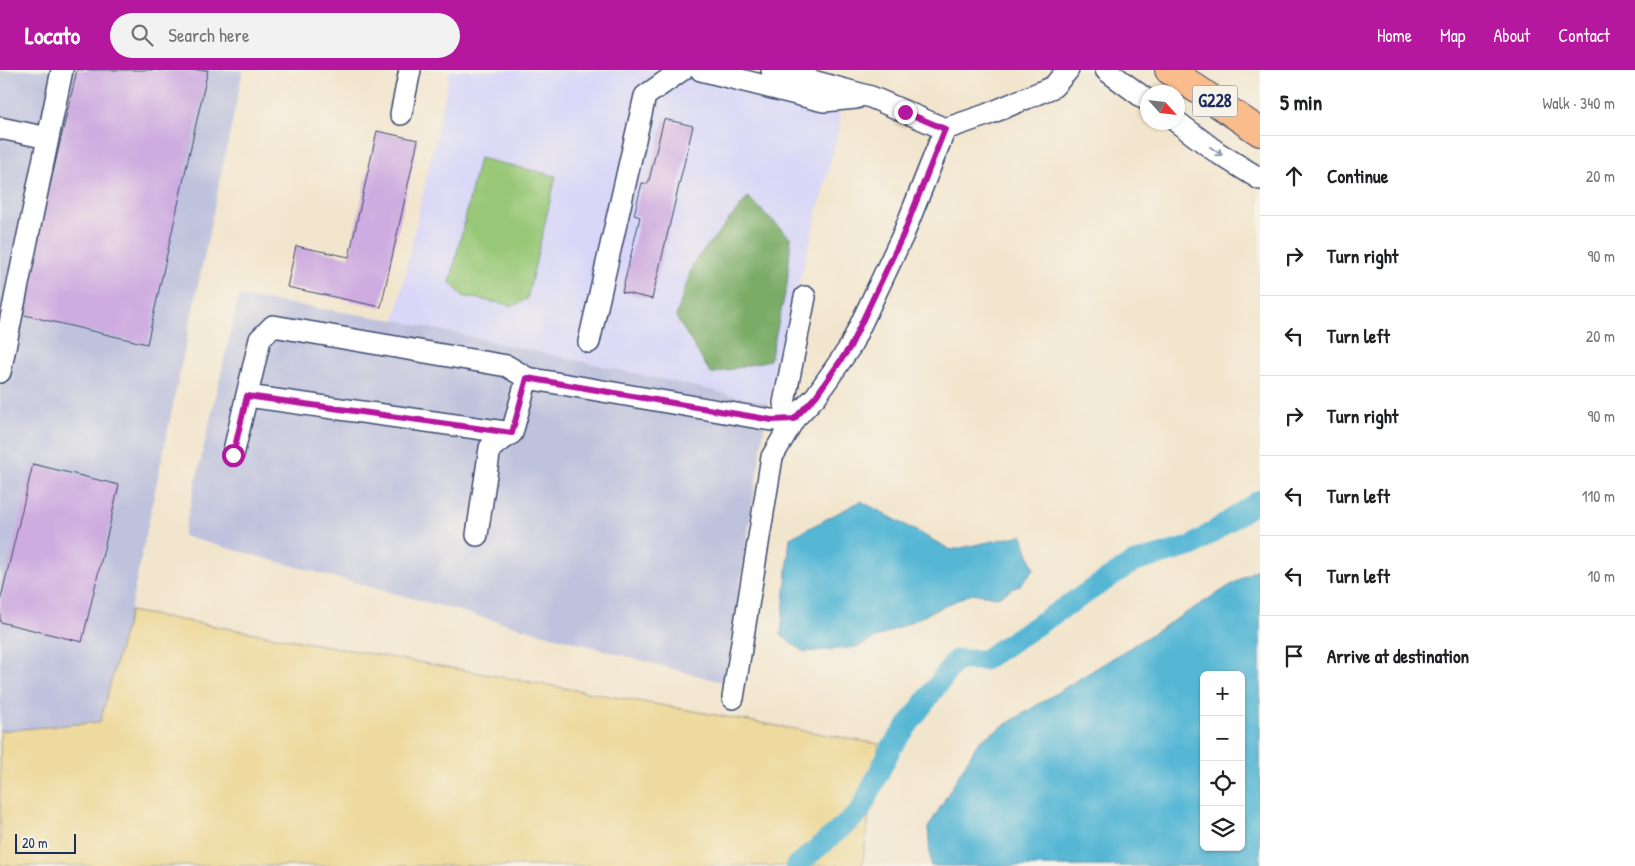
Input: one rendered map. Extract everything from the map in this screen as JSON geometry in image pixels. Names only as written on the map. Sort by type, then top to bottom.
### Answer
[{"type":"highway","name":"G228","points":[[1169,70],[1260,132]]},
{"type":"street","points":[[0,372],[62,70]]},
{"type":"street","points":[[401,114],[410,70]]},
{"type":"street","points":[[589,342],[645,96],[682,70]]},
{"type":"street","points":[[701,70],[824,101],[871,97]]},
{"type":"street","points":[[772,70],[871,97],[945,129],[986,115],[1053,87],[1068,70]]},
{"type":"street","points":[[1106,70],[1140,95]]},
{"type":"street","points":[[0,128],[48,138]]},
{"type":"street","points":[[1185,128],[1218,153],[1260,178]]},
{"type":"street","points":[[734,698],[772,457],[794,419],[816,396],[850,347],[903,235],[945,129]]},
{"type":"street","points":[[794,419],[784,403],[805,297]]},
{"type":"street","points":[[233,455],[260,339],[273,326],[507,366],[527,378],[772,420],[794,419]]},
{"type":"street","points":[[477,535],[490,448],[512,433],[527,378]]},
{"type":"street","points":[[247,396],[512,433]]},
{"type":"shaded area","points":[[0,70],[243,70],[130,611],[100,722],[0,731]]},
{"type":"shaded area","points":[[450,70],[727,70],[839,102],[840,125],[768,403],[395,320]]},
{"type":"shaded area","points":[[239,296],[395,320],[768,403],[725,683],[183,536]]},
{"type":"green space","points":[[479,158],[556,176],[527,299],[514,306],[463,296],[450,283]]},
{"type":"green space","points":[[748,197],[791,238],[787,285],[770,360],[711,374],[676,317],[693,263]]},
{"type":"sand","points":[[130,611],[879,744],[862,866],[0,866],[0,731],[100,722]]},
{"type":"water","points":[[861,501],[951,550],[1022,535],[1034,569],[1020,585],[997,597],[972,593],[857,647],[804,652],[781,635],[790,538]]},
{"type":"water","points":[[1260,567],[1260,866],[931,866],[928,828],[979,741]]},
{"type":"building","points":[[77,70],[208,70],[147,344],[20,314]]},
{"type":"building","points":[[664,119],[693,126],[652,299],[622,292],[640,217],[634,215],[642,183],[648,184]]},
{"type":"building","points":[[377,131],[418,140],[381,307],[287,287],[296,246],[349,257]]},
{"type":"building","points":[[33,464],[119,485],[82,642],[0,622],[0,602]]},
{"type":"waterway","points":[[796,866],[859,813],[891,748],[956,660],[984,660],[1132,563],[1192,546],[1260,500]]},
{"type":"route","points":[[233,455],[247,396],[512,433],[527,378],[772,420],[794,419],[816,396],[850,347],[903,235],[945,129],[905,112]]}]
